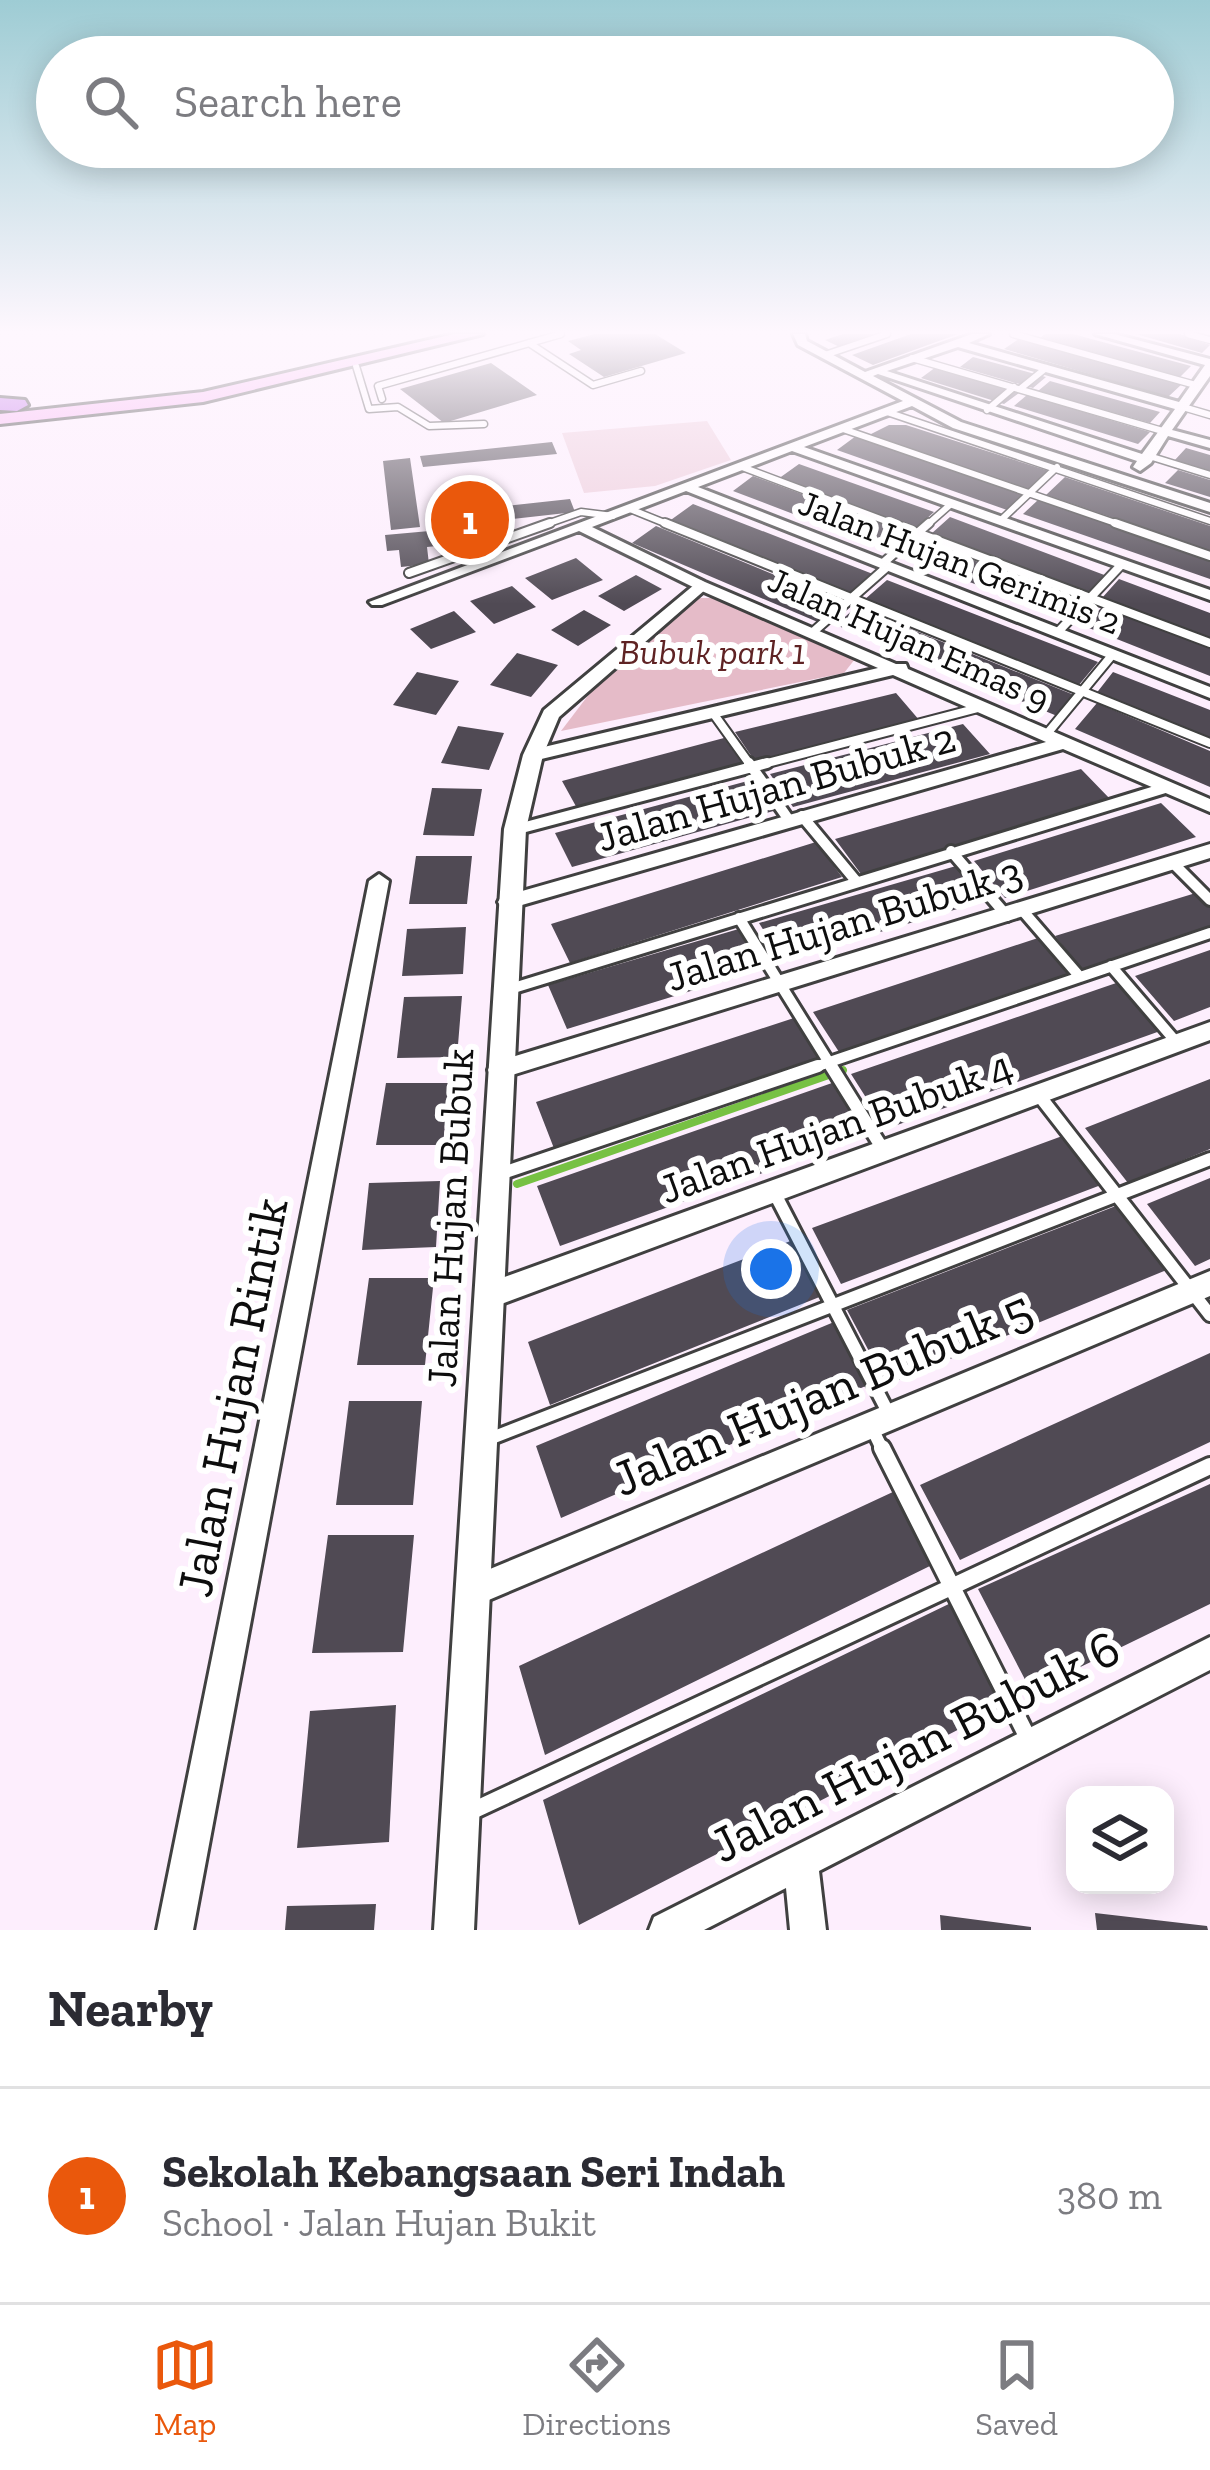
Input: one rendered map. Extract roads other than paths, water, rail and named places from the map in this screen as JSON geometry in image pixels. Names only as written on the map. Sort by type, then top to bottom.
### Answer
[{"type":"street","points":[[376,602],[856,424]]},
{"type":"street","points":[[956,424],[1059,465],[1210,508]]},
{"type":"street","points":[[1034,424],[1147,458]]},
{"type":"street","points":[[1127,481],[1171,424]]},
{"type":"street","points":[[1166,431],[1210,445]]},
{"type":"street","points":[[795,448],[1209,594]]},
{"type":"street","name":"Jalan Hujan Gerimis 2","points":[[687,487],[1210,693]]},
{"type":"street","name":"Jalan Hujan Emas 9","points":[[583,528],[700,585],[901,668],[1210,806]]},
{"type":"street","name":"Jalan Hujan Bubuk","points":[[454,1930],[515,830],[533,755],[550,714],[700,585]]},
{"type":"street","points":[[533,755],[901,668]]},
{"type":"street","name":"Jalan Hujan Bubuk 2","points":[[508,902],[1054,738]]},
{"type":"street","name":"Jalan Hujan Bubuk 3","points":[[499,1070],[1210,851]]},
{"type":"street","name":"Jalan Hujan Rintik","points":[[175,1930],[379,881]]},
{"type":"street","name":"Jalan Hujan Bubuk 4","points":[[488,1296],[1210,1031]]},
{"type":"street","name":"Jalan Hujan Bubuk 5","points":[[472,1592],[1201,1287]]},
{"type":"street","name":"Jalan Hujan Bubuk 6","points":[[667,1930],[1210,1653]]},
{"type":"street","points":[[801,1861],[808,1930]]},
{"type":"lane","points":[[426,424],[482,424]]},
{"type":"lane","points":[[926,424],[1059,465],[1210,521]]},
{"type":"lane","points":[[1142,424],[1166,431]]},
{"type":"lane","points":[[843,429],[1210,556]]},
{"type":"lane","points":[[1147,458],[1210,475]]},
{"type":"lane","points":[[1000,520],[1059,465]]},
{"type":"lane","points":[[742,467],[1210,643]]},
{"type":"lane","points":[[813,632],[951,504]]},
{"type":"lane","points":[[631,509],[1210,743]]},
{"type":"lane","points":[[409,573],[563,517],[595,510],[613,516]]},
{"type":"lane","points":[[1058,632],[1122,564]]},
{"type":"lane","points":[[1054,738],[1082,691],[1113,654]]},
{"type":"lane","points":[[515,830],[984,707]]},
{"type":"lane","points":[[713,712],[752,771],[856,881]]},
{"type":"lane","points":[[503,992],[1165,788]]},
{"type":"lane","points":[[951,851],[1080,977]]},
{"type":"lane","points":[[1173,863],[1210,901]]},
{"type":"lane","points":[[740,918],[884,1151]]},
{"type":"lane","points":[[494,1176],[833,1070],[1210,933]]},
{"type":"lane","points":[[1111,966],[1177,1043]]},
{"type":"lane","points":[[1038,1094],[1119,1196],[1201,1287],[1210,1315]]},
{"type":"lane","points":[[481,1442],[1210,1159]]},
{"type":"lane","points":[[774,1192],[951,1587],[1031,1745]]},
{"type":"lane","points":[[461,1816],[1210,1466]]},
{"type":"waterway","points":[[517,1184],[843,1070]]},
{"type":"place","name":"Sekolah Kebangsaan Seri Indah","points":[[470,520]]},
{"type":"park label","name":"Bubuk park 1","points":[[712,651]]}]
